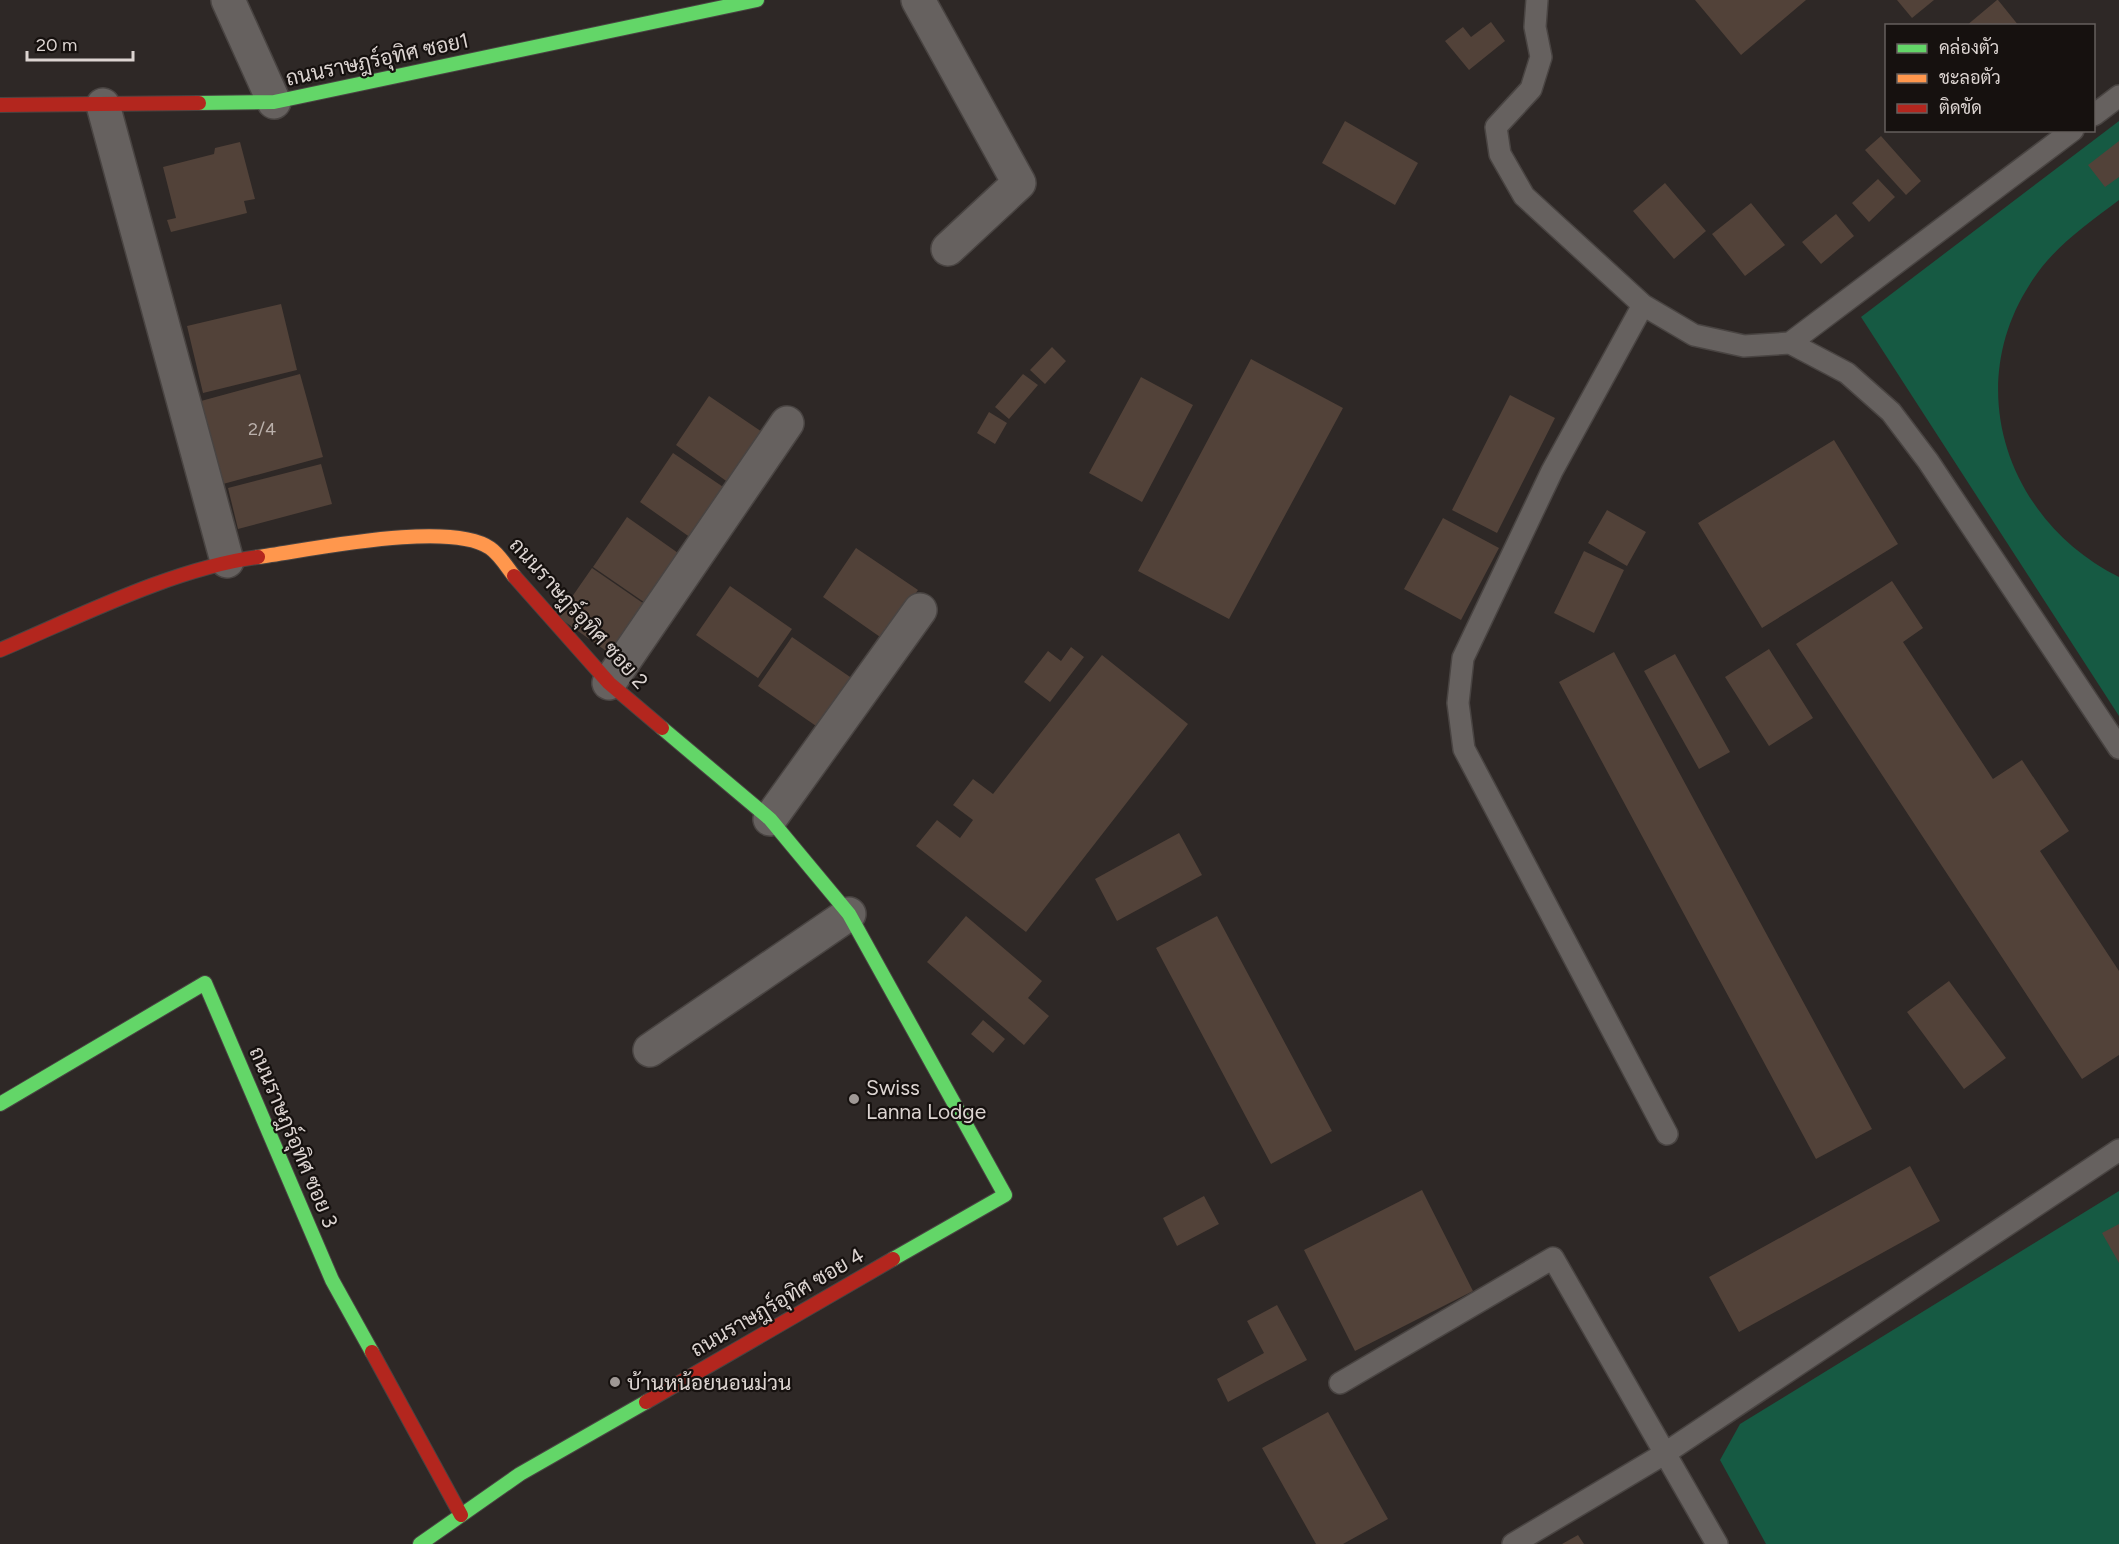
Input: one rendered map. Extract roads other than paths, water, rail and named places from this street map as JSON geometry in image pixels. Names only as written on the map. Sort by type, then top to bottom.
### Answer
[{"type":"street","points":[[228,0],[274,102]]},
{"type":"street","points":[[918,0],[1019,183],[948,249]]},
{"type":"street","name":"ถนนราษฎร์อุทิศ ซอย1","points":[[0,105],[274,102],[750,1]]},
{"type":"street","points":[[103,105],[227,561]]},
{"type":"street","points":[[609,683],[787,423]]},
{"type":"street","name":"ถนนราษฎร์อุทิศ ซอย 2","points":[[0,650],[119,599],[227,561],[429,534],[459,536],[490,548],[609,683],[770,819],[849,914],[1005,1195]]},
{"type":"street","points":[[770,819],[920,610]]},
{"type":"street","points":[[650,1050],[849,914]]},
{"type":"street","name":"ถนนราษฎร์อุทิศ ซอย 3","points":[[0,1104],[205,983],[332,1280],[461,1515]]},
{"type":"street","name":"ถนนราษฎร์อุทิศ ซอย 4","points":[[420,1544],[520,1474],[1005,1195]]},
{"type":"lane","points":[[1537,0],[1535,27],[1541,57],[1531,89],[1496,127],[1500,154],[1524,196],[1643,305],[1694,335],[1744,346],[1790,343],[1847,373],[1891,412],[1928,461],[2119,748]]},
{"type":"lane","points":[[2095,114],[2119,96]]},
{"type":"lane","points":[[1790,343],[2070,132]]},
{"type":"lane","points":[[1643,305],[1552,471],[1463,658],[1458,704],[1464,749],[1667,1134]]},
{"type":"lane","points":[[1513,1544],[1664,1454],[2119,1150]]},
{"type":"lane","points":[[1340,1383],[1553,1258],[1717,1544]]},
{"type":"place","name":"Swiss Lanna Lodge","points":[[854,1099]]},
{"type":"place","name":"บ้านหน้อยนอนม่วน","points":[[615,1382]]}]
